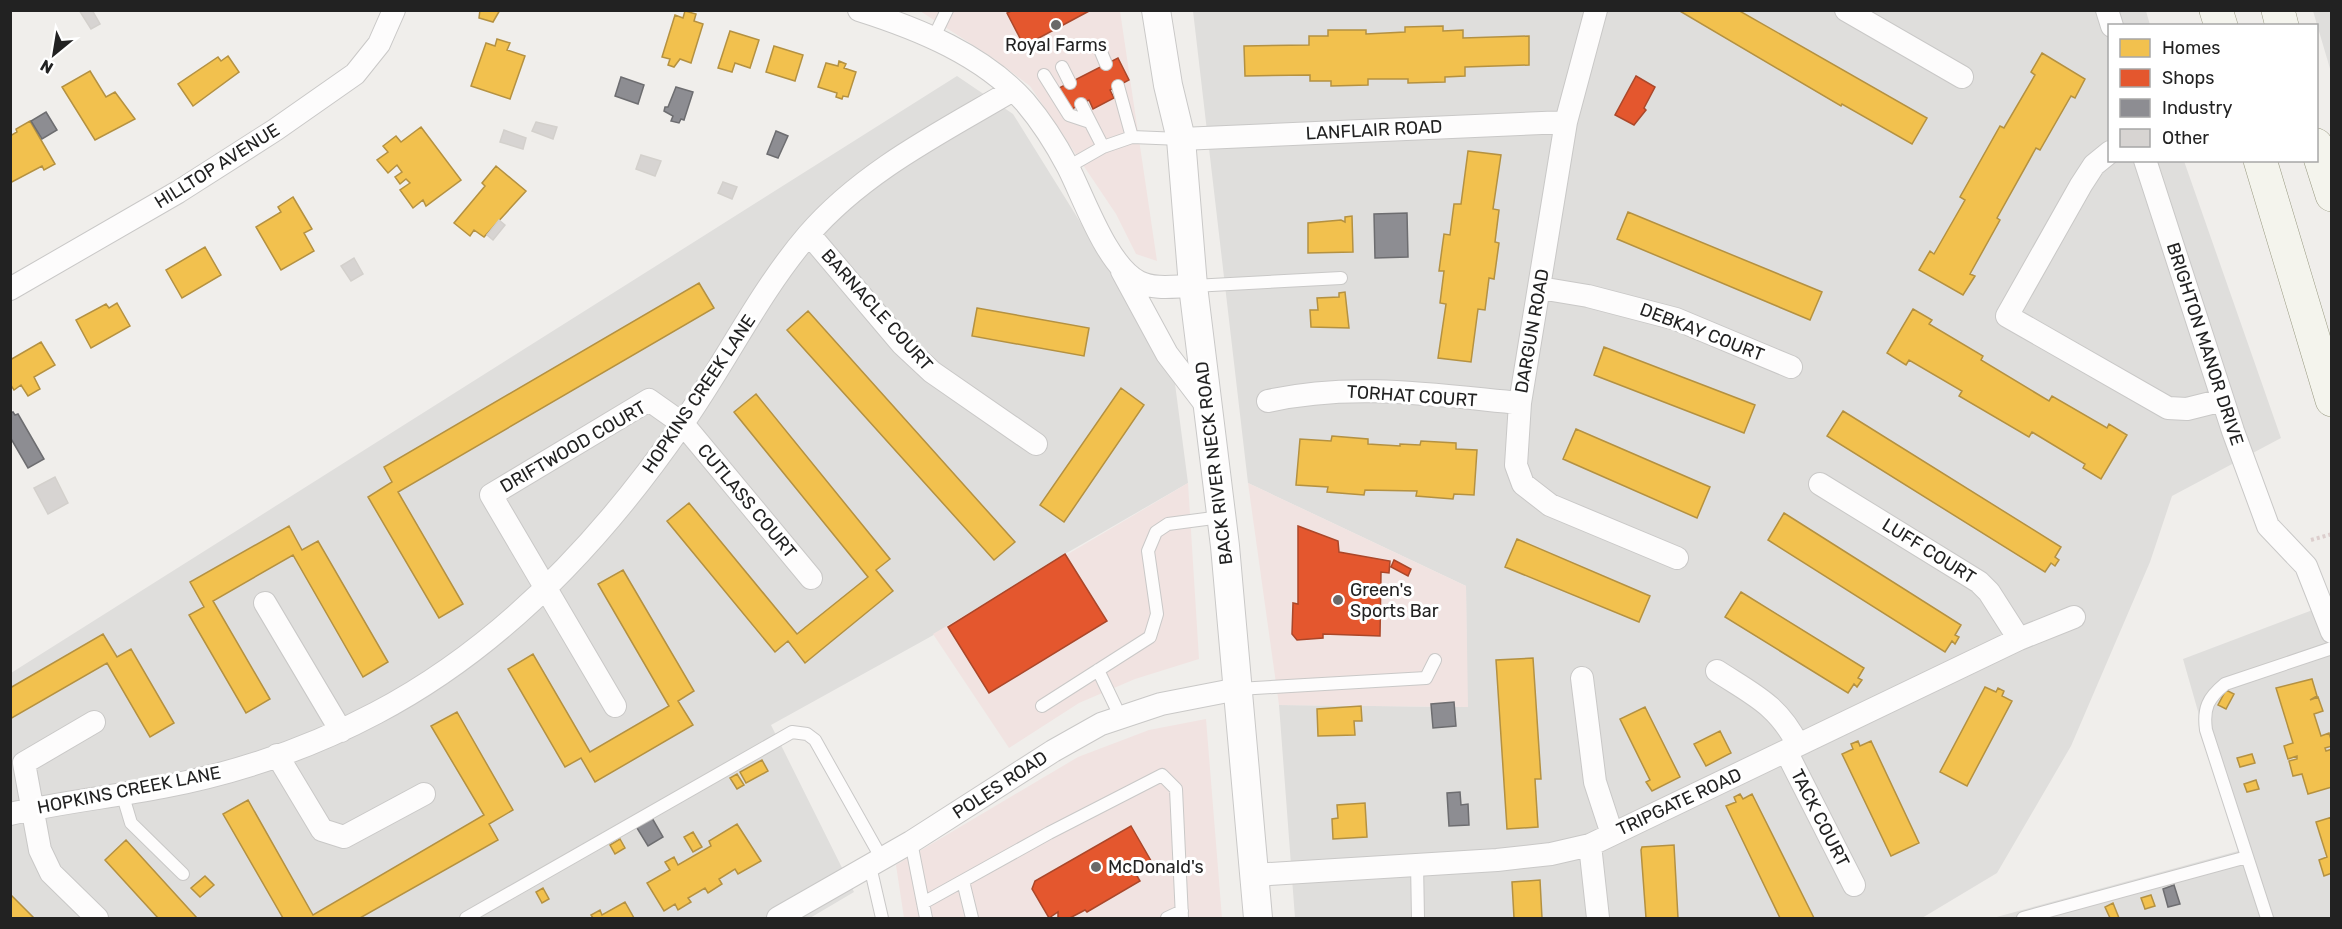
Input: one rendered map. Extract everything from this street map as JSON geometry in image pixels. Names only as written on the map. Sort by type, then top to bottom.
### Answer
[{"type":"main road","points":[[2318,152],[2331,195]]},
{"type":"main road","points":[[2260,162],[2331,400]]},
{"type":"street","name":"HILLTOP AVENUE","points":[[10,289],[178,192],[275,130],[355,74],[379,44],[394,10]]},
{"type":"street","points":[[859,10],[933,39],[988,69],[1013,90],[1040,122],[1068,167],[1167,354],[1209,409]]},
{"type":"street","name":"BACK RIVER NECK ROAD","points":[[1156,10],[1168,85],[1181,138],[1193,286],[1221,517],[1258,918]]},
{"type":"street","name":"DARGUN ROAD","points":[[1596,10],[1566,122],[1520,403],[1516,465],[1523,484],[1550,505],[1677,558]]},
{"type":"street","points":[[1846,10],[1962,77]]},
{"type":"street","name":"HOPKINS CREEK LANE","points":[[20,812],[190,781],[277,756],[341,731],[428,683],[467,656],[503,628],[616,512],[683,424],[773,280],[809,234],[831,212],[881,170],[1013,90]]},
{"type":"street","name":"LANFLAIR ROAD","points":[[1181,138],[1566,122]]},
{"type":"street","points":[[2108,153],[2094,165],[2081,185],[2007,316],[2168,408],[2187,409],[2223,400]]},
{"type":"street","name":"BRIGHTON MANOR DRIVE","points":[[2146,162],[2223,400],[2268,526],[2306,566],[2331,632]]},
{"type":"street","name":"BARNACLE COURT","points":[[809,234],[902,344],[932,372],[1036,444]]},
{"type":"street","points":[[1117,262],[1138,282],[1157,287],[1193,286]]},
{"type":"street","name":"DEBKAY COURT","points":[[1540,288],[1628,305],[1676,319],[1791,367]]},
{"type":"street","name":"TORHAT COURT","points":[[1268,402],[1296,395],[1358,389],[1520,403]]},
{"type":"street","name":"DRIFTWOOD COURT","points":[[546,586],[491,495],[649,400],[683,424]]},
{"type":"street","name":"CUTLASS COURT","points":[[683,424],[811,578]]},
{"type":"street","name":"LUFF COURT","points":[[1820,484],[1979,582],[1989,592],[2019,639]]},
{"type":"street","points":[[546,586],[615,706]]},
{"type":"street","points":[[265,603],[341,731]]},
{"type":"street","name":"TRIPGATE ROAD","points":[[1254,875],[1417,863],[1497,860],[1551,854],[1590,845],[2019,639],[2074,617]]},
{"type":"street","name":"TACK COURT","points":[[1717,671],[1769,705],[1787,722],[1792,748],[1854,885]]},
{"type":"street","points":[[1582,678],[1595,782],[1612,834]]},
{"type":"street","name":"POLES ROAD","points":[[778,918],[911,842],[1053,751],[1101,724],[1161,705],[1238,689]]},
{"type":"street","points":[[94,722],[24,763],[20,812],[51,873],[97,918]]},
{"type":"street","points":[[277,756],[322,830],[344,837],[424,794]]},
{"type":"street","points":[[1590,845],[1598,918]]},
{"type":"lane","points":[[933,39],[947,10]]},
{"type":"lane","points":[[1099,47],[1106,64]]},
{"type":"lane","points":[[1062,67],[1070,83]]},
{"type":"lane","points":[[1044,75],[1069,115],[1090,122]]},
{"type":"lane","points":[[1118,86],[1132,136]]},
{"type":"lane","points":[[1081,104],[1103,147]]},
{"type":"lane","points":[[1068,167],[1103,147],[1132,136],[1181,138]]},
{"type":"lane","points":[[1193,286],[1341,278]]},
{"type":"lane","points":[[1041,706],[1150,637],[1157,614],[1148,551],[1156,532],[1168,524],[1221,517]]},
{"type":"lane","points":[[2267,918],[2206,730],[2206,705],[2212,695],[2225,684],[2331,648]]},
{"type":"lane","points":[[1238,689],[1426,678],[1435,660]]},
{"type":"lane","points":[[1098,670],[1121,718]]},
{"type":"lane","points":[[466,918],[792,732],[807,734],[815,740],[876,863],[882,918]]},
{"type":"lane","points":[[923,903],[1162,775],[1176,789],[1182,915],[1167,918]]},
{"type":"lane","points":[[122,793],[131,823],[183,874]]},
{"type":"lane","points":[[911,842],[926,918]]},
{"type":"lane","points":[[2023,918],[2247,857]]},
{"type":"lane","points":[[1417,863],[1418,918]]},
{"type":"lane","points":[[963,880],[972,918]]},
{"type":"shaded area","points":[[920,11],[1120,11],[1157,261],[1136,254],[1116,214],[1030,86],[993,58]]},
{"type":"shaded area","points":[[1193,11],[2146,11],[2150,24],[2108,24],[2108,162],[2184,162],[2281,438],[2172,496],[2150,562],[2071,746],[1997,873],[1922,918],[1295,918],[1279,705],[1467,707],[1466,586],[1248,483]]},
{"type":"shaded area","points":[[2313,11],[2331,11],[2331,72],[2318,24]]},
{"type":"shaded area","points":[[957,76],[1013,114],[1133,307],[1172,361],[1188,483],[1065,554],[948,627],[771,725],[854,892],[810,918],[11,918],[11,673]]},
{"type":"shaded area","points":[[1188,483],[1199,659],[1135,679],[1079,703],[1009,748],[933,634]]},
{"type":"shaded area","points":[[1248,483],[1466,586],[1468,707],[1279,705]]},
{"type":"shaded area","points":[[2318,608],[2332,651],[2331,918],[1993,918],[2238,851],[2183,659]]},
{"type":"shaded area","points":[[1206,719],[1222,918],[904,918],[896,865],[1078,757],[1149,730]]},
{"type":"building: Homes","points":[[480,10],[500,10],[493,22],[479,18]]},
{"type":"building: Homes","points":[[1678,10],[1738,10],[1927,118],[1912,144],[1842,104],[1841,106]]},
{"type":"building: Homes","points":[[685,11],[696,14],[694,21],[703,24],[691,63],[680,59],[674,67],[668,65],[670,59],[662,57],[675,15],[683,18]]},
{"type":"building: Homes","points":[[1443,26],[1443,31],[1463,30],[1463,38],[1529,36],[1529,65],[1465,67],[1465,76],[1445,77],[1445,82],[1408,83],[1408,79],[1368,79],[1368,85],[1331,86],[1331,81],[1310,81],[1310,75],[1245,76],[1244,46],[1309,45],[1309,36],[1328,36],[1328,30],[1366,30],[1366,34],[1405,32],[1405,27]]},
{"type":"building: Homes","points":[[730,31],[759,40],[750,68],[735,63],[732,72],[718,68]]},
{"type":"building: Homes","points":[[497,39],[510,43],[507,50],[525,56],[510,99],[471,86],[486,43],[495,46]]},
{"type":"building: Homes","points":[[774,46],[803,55],[795,81],[766,72]]},
{"type":"building: Homes","points":[[2042,53],[2085,79],[2075,98],[2071,96],[2040,150],[2036,148],[1997,218],[2000,220],[1970,274],[1975,276],[1963,295],[1919,270],[1930,251],[1934,254],[1965,200],[1960,197],[2000,126],[2004,128],[2035,75],[2031,72]]},
{"type":"building: Homes","points":[[228,56],[239,72],[193,106],[178,84],[218,57],[221,61]]},
{"type":"building: Homes","points":[[839,61],[846,64],[844,68],[856,72],[848,97],[843,96],[842,99],[836,97],[837,93],[818,87],[826,63],[838,66]]},
{"type":"building: Homes","points":[[90,71],[106,97],[115,92],[135,119],[95,140],[62,87]]},
{"type":"building: Homes","points":[[30,121],[55,164],[44,170],[42,166],[10,183],[10,136],[17,132],[16,129]]},
{"type":"building: Homes","points":[[421,127],[461,180],[426,206],[423,200],[413,208],[400,190],[410,183],[406,179],[400,184],[395,177],[402,172],[397,165],[388,173],[377,160],[388,152],[383,146],[396,136],[401,142]]},
{"type":"building: Homes","points":[[1468,151],[1501,155],[1493,209],[1499,210],[1495,242],[1499,243],[1494,279],[1489,278],[1485,310],[1478,309],[1471,362],[1438,358],[1446,304],[1440,303],[1444,271],[1439,271],[1444,234],[1450,235],[1454,204],[1461,204]]},
{"type":"building: Homes","points":[[496,166],[526,191],[484,237],[474,230],[470,236],[454,223],[485,186],[482,183]]},
{"type":"building: Homes","points":[[293,197],[312,229],[304,233],[314,251],[281,270],[256,227],[281,212],[278,207]]},
{"type":"building: Homes","points":[[1628,212],[1822,292],[1810,320],[1617,239]]},
{"type":"building: Homes","points":[[1352,216],[1353,252],[1308,253],[1308,223],[1341,220],[1345,222],[1345,217]]},
{"type":"building: Homes","points":[[205,247],[221,275],[182,298],[166,270]]},
{"type":"building: Homes","points":[[699,283],[714,308],[398,492],[463,604],[439,618],[368,497],[392,482],[384,467]]},
{"type":"building: Homes","points":[[1345,292],[1349,328],[1311,327],[1310,310],[1318,310],[1317,298],[1339,297],[1339,293]]},
{"type":"building: Homes","points":[[117,303],[130,326],[91,348],[76,320],[106,304],[109,308]]},
{"type":"building: Homes","points":[[977,308],[1089,328],[1084,356],[972,336]]},
{"type":"building: Homes","points":[[1913,309],[1932,320],[1929,324],[1983,356],[1981,360],[2049,401],[2052,396],[2107,428],[2109,424],[2127,435],[2101,479],[2083,468],[2085,464],[2032,432],[2029,437],[1959,396],[1962,391],[1909,360],[1906,365],[1887,353]]},
{"type":"building: Homes","points":[[808,311],[1015,542],[994,560],[787,330]]},
{"type":"building: Homes","points":[[41,342],[55,365],[34,377],[40,389],[28,396],[21,385],[14,390],[10,384],[10,360]]},
{"type":"building: Homes","points":[[1604,347],[1755,405],[1744,433],[1594,375]]},
{"type":"building: Homes","points":[[1121,388],[1144,405],[1064,522],[1040,505]]},
{"type":"building: Homes","points":[[756,394],[890,559],[876,570],[893,591],[805,663],[788,641],[775,652],[667,521],[689,503],[797,634],[868,577],[734,412]]},
{"type":"building: Homes","points":[[1843,411],[2061,547],[2055,557],[2059,560],[2055,566],[2051,563],[2045,572],[1827,436]]},
{"type":"building: Homes","points":[[1576,429],[1710,487],[1697,518],[1563,459]]},
{"type":"building: Homes","points":[[1332,436],[1368,439],[1368,444],[1400,446],[1400,444],[1420,445],[1421,441],[1456,443],[1456,449],[1477,450],[1474,495],[1454,494],[1453,499],[1416,496],[1417,491],[1365,490],[1364,495],[1327,492],[1328,487],[1296,485],[1300,439],[1331,441]]},
{"type":"building: Homes","points":[[1784,513],[1961,625],[1955,635],[1959,637],[1955,644],[1952,641],[1945,652],[1768,540]]},
{"type":"building: Homes","points":[[289,526],[302,550],[318,541],[388,662],[363,677],[293,555],[213,601],[270,699],[246,713],[189,615],[204,607],[190,582]]},
{"type":"building: Homes","points":[[1517,539],[1650,596],[1639,622],[1505,567]]},
{"type":"building: Homes","points":[[623,570],[694,691],[678,701],[693,725],[595,782],[581,758],[565,767],[508,669],[533,654],[590,752],[669,706],[598,584]]},
{"type":"building: Homes","points":[[1741,592],[1864,668],[1858,678],[1862,680],[1857,687],[1854,684],[1848,693],[1725,617]]},
{"type":"building: Homes","points":[[103,634],[117,657],[131,649],[174,723],[150,737],[107,663],[10,719],[10,688]]},
{"type":"building: Homes","points":[[1533,658],[1541,779],[1535,779],[1538,827],[1507,829],[1496,660]]},
{"type":"building: Homes","points":[[2312,679],[2317,696],[2310,700],[2318,697],[2323,711],[2314,714],[2321,736],[2329,733],[2332,743],[2332,746],[2325,748],[2326,751],[2332,749],[2332,787],[2308,794],[2302,774],[2293,776],[2289,761],[2297,759],[2297,756],[2288,759],[2284,746],[2293,743],[2276,688]]},
{"type":"building: Homes","points":[[1985,687],[1996,692],[1998,688],[2004,691],[2002,696],[2012,701],[1967,786],[1940,772]]},
{"type":"building: Homes","points":[[2226,690],[2234,694],[2226,709],[2218,705]]},
{"type":"building: Homes","points":[[1361,706],[1362,721],[1354,721],[1355,735],[1318,736],[1317,709]]},
{"type":"building: Homes","points":[[1645,707],[1680,777],[1652,791],[1646,782],[1650,780],[1620,719]]},
{"type":"building: Homes","points":[[457,712],[513,810],[489,824],[498,840],[360,918],[283,918],[223,814],[248,800],[313,915],[484,815],[431,726]]},
{"type":"building: Homes","points":[[1720,731],[1731,753],[1706,766],[1694,744]]},
{"type":"building: Homes","points":[[1858,741],[1860,746],[1871,741],[1919,843],[1891,856],[1842,754],[1853,749],[1851,744]]},
{"type":"building: Homes","points":[[2252,754],[2255,763],[2240,767],[2237,758]]},
{"type":"building: Homes","points":[[762,760],[768,771],[746,783],[740,772]]},
{"type":"building: Homes","points":[[737,774],[744,785],[737,789],[730,778]]},
{"type":"building: Homes","points":[[2256,780],[2259,789],[2247,792],[2244,784]]},
{"type":"building: Homes","points":[[1740,794],[1743,799],[1752,794],[1814,918],[1780,918],[1726,806],[1736,802],[1734,797]]},
{"type":"building: Homes","points":[[1365,803],[1367,837],[1333,839],[1332,819],[1338,818],[1337,805]]},
{"type":"building: Homes","points":[[2332,817],[2332,873],[2324,876],[2319,860],[2327,857],[2316,822]]},
{"type":"building: Homes","points":[[737,824],[761,861],[738,874],[735,869],[719,879],[722,884],[708,893],[705,888],[688,898],[691,902],[678,910],[675,904],[664,911],[647,883],[670,870],[665,862],[674,857],[678,865],[711,846],[709,841]]},
{"type":"building: Homes","points":[[693,832],[702,847],[693,852],[684,837]]},
{"type":"building: Homes","points":[[620,839],[625,848],[615,854],[610,845]]},
{"type":"building: Homes","points":[[126,840],[197,918],[158,918],[105,860]]},
{"type":"building: Homes","points":[[1674,845],[1678,918],[1646,918],[1642,847]]},
{"type":"building: Homes","points":[[205,876],[214,885],[200,897],[191,888]]},
{"type":"building: Homes","points":[[1540,880],[1542,918],[1514,918],[1512,882]]},
{"type":"building: Homes","points":[[543,888],[549,899],[542,903],[536,892]]},
{"type":"building: Homes","points":[[10,894],[34,918],[10,918]]},
{"type":"building: Homes","points":[[2151,895],[2155,906],[2145,909],[2141,898]]},
{"type":"building: Homes","points":[[625,902],[634,918],[593,918],[591,915],[600,910],[602,915]]},
{"type":"building: Homes","points":[[2113,903],[2119,918],[2110,918],[2105,907]]},
{"type":"building: Shops","points":[[1013,10],[1091,10],[1024,46],[1007,13]]},
{"type":"building: Shops","name":"Royal Farms","points":[[1118,58],[1129,80],[1110,90],[1114,98],[1093,109],[1089,100],[1070,110],[1059,88]]},
{"type":"building: Shops","points":[[1636,76],[1655,87],[1644,108],[1646,110],[1634,125],[1615,115]]},
{"type":"building: Shops","points":[[1298,526],[1338,541],[1339,552],[1390,561],[1389,573],[1381,572],[1380,636],[1323,634],[1323,638],[1297,640],[1292,634],[1293,603],[1298,604]]},
{"type":"building: Shops","points":[[1065,554],[1107,621],[989,693],[948,627]]},
{"type":"building: Shops","points":[[1394,560],[1411,569],[1408,576],[1391,567]]},
{"type":"building: Shops","points":[[1131,826],[1154,866],[1137,876],[1140,881],[1087,912],[1085,910],[1070,918],[1058,918],[1058,912],[1049,918],[1032,889],[1035,881]]},
{"type":"building: Industry","points":[[621,77],[644,85],[638,104],[615,96]]},
{"type":"building: Industry","points":[[676,87],[693,92],[684,120],[681,119],[679,123],[671,121],[673,116],[664,111]]},
{"type":"building: Industry","points":[[46,112],[57,130],[42,139],[31,121]]},
{"type":"building: Industry","points":[[776,131],[788,136],[778,158],[767,154]]},
{"type":"building: Industry","points":[[1407,213],[1408,257],[1375,258],[1374,214]]},
{"type":"building: Industry","points":[[13,412],[15,415],[18,414],[44,459],[28,468],[10,437],[10,413]]},
{"type":"building: Industry","points":[[1454,702],[1456,726],[1433,728],[1431,704]]},
{"type":"building: Industry","points":[[1460,792],[1461,805],[1468,804],[1469,825],[1449,826],[1447,793]]},
{"type":"building: Industry","points":[[652,818],[663,837],[648,846],[637,828]]},
{"type":"building: Industry","points":[[2174,885],[2180,904],[2168,907],[2163,889]]},
{"type":"building: Other","points":[[79,10],[92,10],[100,24],[91,29]]},
{"type":"building: Other","points":[[536,122],[557,127],[553,139],[532,131]]},
{"type":"building: Other","points":[[504,130],[526,138],[523,149],[500,142]]},
{"type":"building: Other","points":[[641,155],[661,161],[655,176],[636,169]]},
{"type":"building: Other","points":[[723,182],[737,187],[732,199],[718,193]]},
{"type":"building: Other","points":[[499,220],[505,225],[493,240],[487,235]]},
{"type":"building: Other","points":[[354,258],[363,274],[351,281],[341,266]]},
{"type":"building: Other","points":[[55,477],[68,503],[48,514],[34,488]]},
{"type":"place","name":"Royal Farms","points":[[1056,25]]},
{"type":"place","name":"Green's Sports Bar","points":[[1338,600]]},
{"type":"place","name":"McDonald's","points":[[1096,867]]}]
